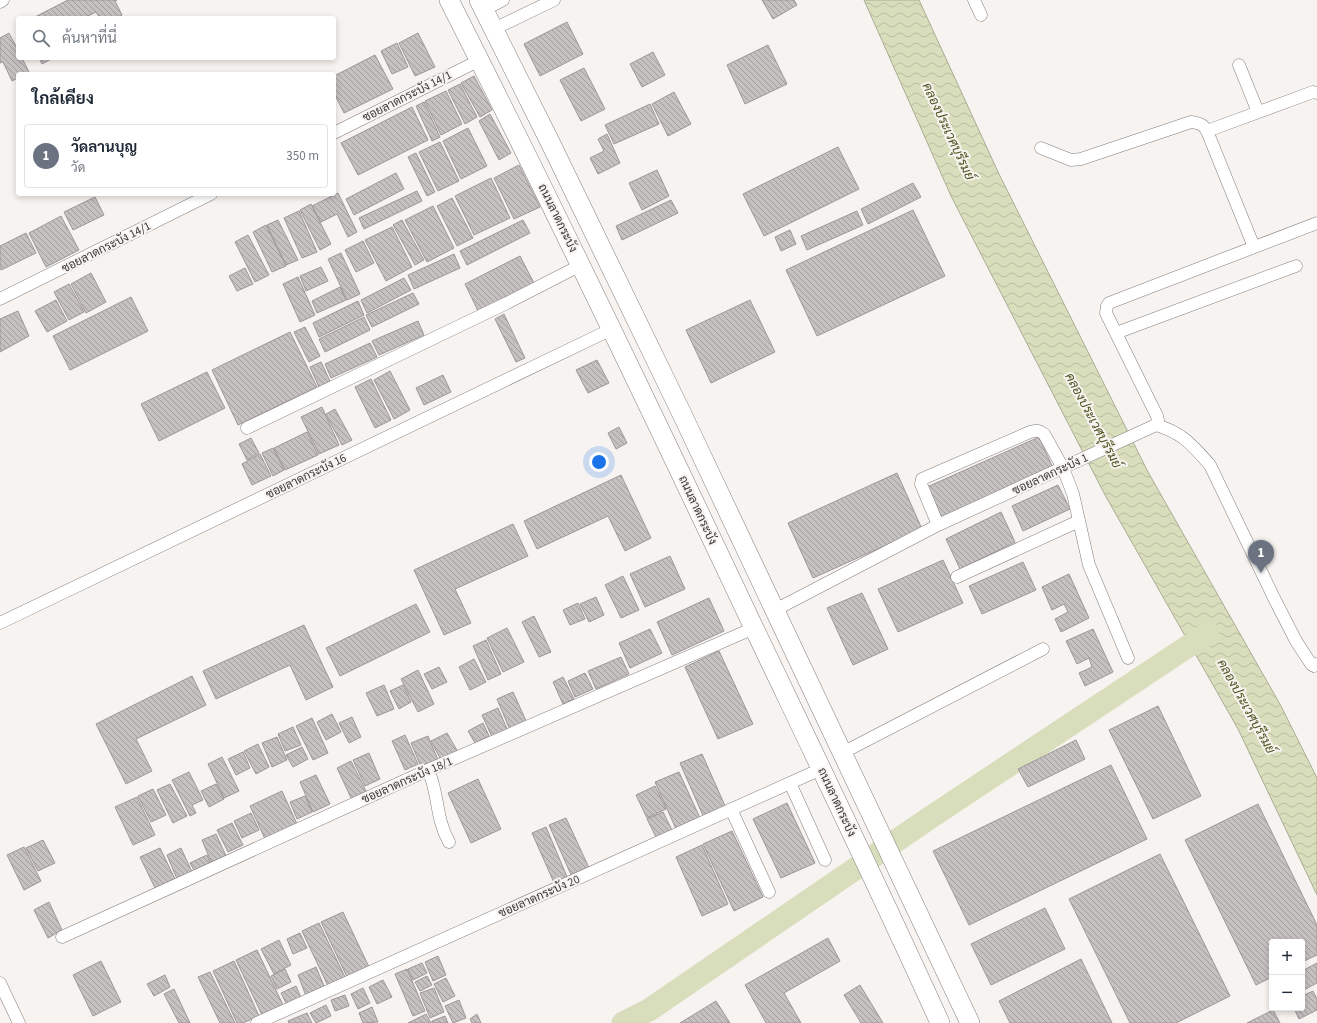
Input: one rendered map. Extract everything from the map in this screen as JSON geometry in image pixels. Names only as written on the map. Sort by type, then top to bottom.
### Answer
[{"type":"main road","name":"ถนนลาดกระบัง","points":[[449,0],[612,329],[893,919],[940,1023]]},
{"type":"main road","name":"ถนนลาดกระบัง","points":[[481,5],[621,288],[970,1023]]},
{"type":"street","points":[[481,5],[503,0]]},
{"type":"street","points":[[494,29],[554,0]]},
{"type":"street","points":[[974,0],[981,15]]},
{"type":"street","name":"ซอยลาดกระบัง 14/1","points":[[336,132],[480,60]]},
{"type":"street","points":[[1238,65],[1258,112]]},
{"type":"street","points":[[1207,131],[1313,92],[1317,93]]},
{"type":"street","points":[[1041,148],[1071,160],[1081,159],[1191,122],[1203,125],[1207,131],[1254,246]]},
{"type":"street","name":"ซอยลาดกระบัง 14/1","points":[[0,299],[207,196]]},
{"type":"street","points":[[1317,223],[1109,303],[1106,313],[1157,416],[1158,420],[1156,425],[1171,429],[1182,436],[1210,465],[1296,641],[1311,664],[1314,666],[1317,664]]},
{"type":"street","points":[[247,428],[507,303],[581,265]]},
{"type":"street","points":[[1116,333],[1296,266]]},
{"type":"street","name":"ซอยลาดกระบัง 16","points":[[0,623],[612,329]]},
{"type":"street","name":"ซอยลาดกระบัง 1","points":[[775,610],[938,525],[1156,425]]},
{"type":"street","points":[[938,525],[921,484],[922,480],[1036,430],[1040,430],[1068,466],[1089,565],[1128,658]]},
{"type":"street","points":[[957,576],[1079,521]]},
{"type":"street","name":"ซอยลาดกระบัง 18/1","points":[[62,937],[428,770],[754,628]]},
{"type":"street","points":[[842,753],[1043,649]]},
{"type":"street","name":"ซอยลาดกระบัง 20","points":[[257,1023],[821,768]]},
{"type":"street","points":[[428,770],[433,780],[440,821],[448,842]]},
{"type":"street","points":[[790,783],[825,860]]},
{"type":"street","points":[[731,809],[769,892]]},
{"type":"street","points":[[0,983],[4,1002],[19,1023]]},
{"type":"water","name":"คลองประเวศบุรีรมย์","points":[[864,0],[919,0],[999,174],[1148,472],[1281,706],[1317,778],[1317,895],[1238,729],[1105,495],[951,196]]},
{"type":"building","points":[[68,0],[117,0],[115,1],[122,15],[99,16],[96,12],[88,16],[37,16]]},
{"type":"building","points":[[762,0],[794,0],[797,5],[773,19]]},
{"type":"building","points":[[567,22],[583,54],[540,76],[524,44]]},
{"type":"building","points":[[9,33],[16,46],[16,60],[23,60],[29,72],[16,72],[16,79],[12,81],[3,62],[0,63],[0,38]]},
{"type":"building","points":[[418,33],[435,67],[415,76],[399,43]]},
{"type":"building","points":[[397,43],[408,67],[392,74],[381,51]]},
{"type":"building","points":[[768,45],[787,84],[745,104],[727,65]]},
{"type":"building","points":[[653,52],[665,75],[642,87],[630,64]]},
{"type":"building","points":[[375,55],[393,89],[344,113],[336,97],[336,75]]},
{"type":"building","points":[[40,60],[49,60],[42,64]]},
{"type":"building","points":[[584,68],[605,109],[581,121],[560,80]]},
{"type":"building","points":[[474,76],[492,110],[480,117],[461,83]]},
{"type":"building","points":[[460,84],[477,117],[465,124],[448,90]]},
{"type":"building","points":[[446,91],[462,124],[441,135],[425,101]]},
{"type":"building","points":[[674,92],[691,124],[668,136],[652,104]]},
{"type":"building","points":[[424,102],[440,137],[432,141],[416,106]]},
{"type":"building","points":[[650,104],[659,124],[614,144],[605,125]]},
{"type":"building","points":[[412,107],[428,140],[358,175],[341,143]]},
{"type":"building","points":[[490,114],[511,153],[499,160],[479,121]]},
{"type":"building","points":[[468,128],[487,166],[461,179],[443,141]]},
{"type":"building","points":[[607,134],[620,163],[598,174],[590,158],[604,151],[598,139]]},
{"type":"building","points":[[440,142],[459,181],[438,191],[419,152]]},
{"type":"building","points":[[838,147],[859,189],[764,236],[743,194]]},
{"type":"building","points":[[416,153],[435,192],[427,196],[408,157]]},
{"type":"building","points":[[519,165],[540,207],[514,219],[494,178]]},
{"type":"building","points":[[657,170],[669,196],[642,210],[629,183]]},
{"type":"building","points":[[396,173],[404,189],[354,215],[346,199]]},
{"type":"building","points":[[491,178],[510,218],[474,235],[455,196]]},
{"type":"building","points":[[913,183],[921,197],[868,224],[861,209]]},
{"type":"building","points":[[417,191],[422,201],[364,229],[359,218]]},
{"type":"building","points":[[338,193],[357,232],[348,237],[337,214],[321,222],[312,206],[332,196],[336,196]]},
{"type":"building","points":[[95,197],[104,215],[73,230],[64,212]]},
{"type":"building","points":[[452,198],[473,238],[457,246],[437,206]]},
{"type":"building","points":[[671,200],[678,213],[622,240],[616,226]]},
{"type":"building","points":[[311,204],[331,244],[320,250],[300,210]]},
{"type":"building","points":[[433,206],[454,248],[427,262],[405,220]]},
{"type":"building","points":[[913,210],[945,276],[817,336],[786,270]]},
{"type":"building","points":[[299,211],[317,252],[302,258],[284,218]]},
{"type":"building","points":[[857,211],[863,225],[807,250],[801,236]]},
{"type":"building","points":[[61,216],[79,250],[46,267],[29,233]]},
{"type":"building","points":[[278,220],[298,260],[286,265],[267,225]]},
{"type":"building","points":[[402,220],[424,260],[415,265],[393,225]]},
{"type":"building","points":[[523,220],[530,233],[467,265],[460,251]]},
{"type":"building","points":[[266,225],[286,266],[272,272],[253,232]]},
{"type":"building","points":[[392,227],[412,267],[386,281],[365,240]]},
{"type":"building","points":[[790,230],[796,244],[781,251],[775,237]]},
{"type":"building","points":[[26,233],[36,253],[1,270],[0,246]]},
{"type":"building","points":[[248,235],[269,275],[255,282],[235,242]]},
{"type":"building","points":[[363,241],[374,263],[356,272],[345,250]]},
{"type":"building","points":[[341,253],[360,294],[347,300],[328,259]]},
{"type":"building","points":[[454,254],[460,268],[414,289],[408,275]]},
{"type":"building","points":[[520,256],[534,283],[478,311],[465,284]]},
{"type":"building","points":[[321,267],[328,281],[306,291],[300,276]]},
{"type":"building","points":[[245,268],[253,284],[237,291],[229,276]]},
{"type":"building","points":[[91,273],[106,302],[86,313],[71,284]]},
{"type":"building","points":[[298,277],[315,315],[300,322],[283,284]]},
{"type":"building","points":[[404,278],[411,290],[367,313],[361,300]]},
{"type":"building","points":[[69,284],[84,312],[69,320],[54,292]]},
{"type":"building","points":[[340,287],[346,300],[317,313],[312,301]]},
{"type":"building","points":[[413,293],[419,304],[372,327],[366,315]]},
{"type":"building","points":[[131,297],[148,331],[70,370],[53,336]]},
{"type":"building","points":[[56,300],[67,321],[47,332],[35,311]]},
{"type":"building","points":[[750,300],[775,352],[711,383],[686,330]]},
{"type":"building","points":[[358,301],[364,315],[319,337],[313,323]]},
{"type":"building","points":[[18,311],[29,336],[0,352],[0,319]]},
{"type":"building","points":[[504,314],[525,358],[516,362],[495,319]]},
{"type":"building","points":[[364,317],[370,330],[325,352],[319,339]]},
{"type":"building","points":[[418,321],[424,335],[379,355],[372,341]]},
{"type":"building","points":[[305,327],[320,356],[309,362],[294,332]]},
{"type":"building","points":[[290,332],[317,387],[238,425],[212,370]]},
{"type":"building","points":[[370,343],[377,357],[331,378],[325,364]]},
{"type":"building","points":[[597,360],[609,383],[588,393],[576,370]]},
{"type":"building","points":[[321,362],[330,381],[319,387],[310,367]]},
{"type":"building","points":[[390,371],[410,410],[394,419],[374,380]]},
{"type":"building","points":[[207,372],[225,408],[159,441],[141,404]]},
{"type":"building","points":[[443,375],[451,392],[424,405],[416,388]]},
{"type":"building","points":[[371,379],[391,420],[375,428],[355,387]]},
{"type":"building","points":[[322,407],[339,445],[319,454],[301,417]]},
{"type":"building","points":[[335,409],[352,440],[342,445],[326,414]]},
{"type":"building","points":[[619,427],[627,443],[616,449],[608,433]]},
{"type":"building","points":[[307,432],[318,455],[285,470],[274,448]]},
{"type":"building","points":[[1039,437],[1053,468],[941,518],[927,487]]},
{"type":"building","points":[[251,438],[259,453],[247,460],[239,444]]},
{"type":"building","points":[[273,448],[284,470],[273,476],[262,453]]},
{"type":"building","points":[[260,454],[271,476],[252,485],[242,464]]},
{"type":"building","points":[[897,473],[922,529],[813,578],[788,523]]},
{"type":"building","points":[[621,475],[651,538],[625,551],[608,516],[537,549],[524,521]]},
{"type":"building","points":[[1058,485],[1070,509],[1023,531],[1012,506]]},
{"type":"building","points":[[1001,512],[1015,542],[960,569],[946,539]]},
{"type":"building","points":[[513,524],[528,556],[455,589],[471,623],[444,635],[414,570]]},
{"type":"building","points":[[670,556],[685,589],[645,607],[630,574]]},
{"type":"building","points":[[943,560],[963,603],[898,632],[878,589]]},
{"type":"building","points":[[1023,562],[1036,590],[982,614],[969,586]]},
{"type":"building","points":[[1069,574],[1089,618],[1061,632],[1055,619],[1068,612],[1064,604],[1052,610],[1042,587]]},
{"type":"building","points":[[623,576],[639,610],[621,618],[605,585]]},
{"type":"building","points":[[862,593],[888,649],[853,665],[827,608]]},
{"type":"building","points":[[596,597],[604,615],[589,622],[580,604]]},
{"type":"building","points":[[709,598],[724,631],[672,655],[657,622]]},
{"type":"building","points":[[578,603],[585,619],[570,625],[563,610]]},
{"type":"building","points":[[416,604],[430,632],[340,676],[326,648]]},
{"type":"building","points":[[534,616],[551,652],[539,657],[522,622]]},
{"type":"building","points":[[304,625],[333,687],[306,700],[290,665],[216,699],[203,671]]},
{"type":"building","points":[[507,628],[524,662],[503,672],[487,638]]},
{"type":"building","points":[[650,629],[662,653],[630,668],[619,643]]},
{"type":"building","points":[[1093,629],[1113,672],[1085,686],[1079,673],[1092,667],[1089,658],[1077,664],[1066,641]]},
{"type":"building","points":[[486,640],[501,674],[488,680],[473,646]]},
{"type":"building","points":[[719,651],[753,724],[718,739],[685,667]]},
{"type":"building","points":[[621,657],[629,674],[596,689],[588,671]]},
{"type":"building","points":[[474,659],[486,682],[470,690],[459,667]]},
{"type":"building","points":[[439,667],[447,682],[432,689],[424,674]]},
{"type":"building","points":[[418,670],[434,704],[418,712],[401,679]]},
{"type":"building","points":[[585,673],[593,689],[575,697],[568,681]]},
{"type":"building","points":[[192,676],[206,705],[136,739],[152,771],[126,784],[96,724]]},
{"type":"building","points":[[563,677],[574,699],[563,704],[553,682]]},
{"type":"building","points":[[384,685],[394,709],[377,716],[366,693]]},
{"type":"building","points":[[403,685],[411,702],[399,709],[390,691]]},
{"type":"building","points":[[513,692],[527,723],[510,730],[497,699]]},
{"type":"building","points":[[1158,706],[1201,796],[1153,819],[1109,730]]},
{"type":"building","points":[[498,708],[508,731],[492,737],[482,715]]},
{"type":"building","points":[[332,714],[341,732],[326,740],[317,722]]},
{"type":"building","points":[[352,717],[361,737],[349,743],[339,723]]},
{"type":"building","points":[[312,718],[328,753],[313,760],[296,726]]},
{"type":"building","points":[[483,723],[489,736],[475,743],[468,731]]},
{"type":"building","points":[[293,727],[301,745],[285,751],[278,734]]},
{"type":"building","points":[[447,733],[458,752],[441,760],[431,741]]},
{"type":"building","points":[[405,735],[418,764],[405,770],[392,741]]},
{"type":"building","points":[[428,736],[439,762],[422,769],[411,743]]},
{"type":"building","points":[[277,737],[287,760],[272,767],[262,743]]},
{"type":"building","points":[[1076,740],[1085,759],[1028,787],[1018,769]]},
{"type":"building","points":[[258,744],[269,767],[256,774],[244,751]]},
{"type":"building","points":[[302,747],[308,759],[293,767],[286,755]]},
{"type":"building","points":[[243,752],[250,768],[236,775],[228,759]]},
{"type":"building","points":[[369,753],[380,779],[365,786],[353,760]]},
{"type":"building","points":[[702,754],[726,808],[704,818],[680,763]]},
{"type":"building","points":[[222,757],[239,791],[224,798],[208,764]]},
{"type":"building","points":[[351,761],[367,793],[352,800],[337,768]]},
{"type":"building","points":[[1111,765],[1147,839],[969,925],[933,851]]},
{"type":"building","points":[[189,772],[203,800],[192,805],[196,813],[190,816],[172,780]]},
{"type":"building","points":[[679,772],[700,818],[676,829],[655,782]]},
{"type":"building","points":[[316,775],[330,804],[313,812],[300,782]]},
{"type":"building","points":[[478,779],[501,829],[471,843],[448,793]]},
{"type":"building","points":[[170,784],[187,816],[173,823],[157,790]]},
{"type":"building","points":[[216,784],[224,799],[209,807],[201,791]]},
{"type":"building","points":[[655,786],[666,809],[647,818],[636,795]]},
{"type":"building","points":[[153,789],[166,815],[151,822],[138,796]]},
{"type":"building","points":[[282,791],[297,824],[265,839],[250,806]]},
{"type":"building","points":[[305,796],[312,812],[297,819],[290,802]]},
{"type":"building","points":[[137,797],[155,835],[133,845],[115,807]]},
{"type":"building","points":[[787,803],[815,863],[781,878],[753,819]]},
{"type":"building","points":[[1258,804],[1317,925],[1317,955],[1305,961],[1305,939],[1269,939],[1269,978],[1256,985],[1185,840]]},
{"type":"building","points":[[663,812],[672,830],[656,837],[647,819]]},
{"type":"building","points":[[251,813],[259,830],[242,838],[234,821]]},
{"type":"building","points":[[566,818],[590,870],[572,877],[549,825]]},
{"type":"building","points":[[232,823],[243,845],[228,852],[217,830]]},
{"type":"building","points":[[546,827],[568,879],[555,885],[532,833]]},
{"type":"building","points":[[732,831],[763,897],[734,911],[703,844]]},
{"type":"building","points":[[216,834],[227,858],[212,864],[202,840]]},
{"type":"building","points":[[43,840],[55,863],[38,871],[26,848]]},
{"type":"building","points":[[702,845],[728,904],[702,916],[676,857]]},
{"type":"building","points":[[24,847],[41,881],[24,890],[7,855]]},
{"type":"building","points":[[160,848],[175,879],[155,888],[140,857]]},
{"type":"building","points":[[181,848],[192,872],[177,879],[167,855]]},
{"type":"building","points":[[1160,854],[1230,996],[1176,1023],[1130,1023],[1069,899]]},
{"type":"building","points":[[207,855],[211,865],[195,872],[190,863]]},
{"type":"building","points":[[49,902],[62,930],[48,938],[34,910]]},
{"type":"building","points":[[1045,908],[1065,949],[991,985],[971,944]]},
{"type":"building","points":[[343,912],[369,967],[347,977],[321,922]]},
{"type":"building","points":[[319,923],[345,977],[328,986],[302,931]]},
{"type":"building","points":[[300,933],[307,948],[293,954],[287,939]]},
{"type":"building","points":[[828,938],[840,961],[784,993],[801,1023],[766,1023],[745,985]]},
{"type":"building","points":[[279,940],[291,965],[274,974],[261,949]]},
{"type":"building","points":[[257,950],[283,1005],[262,1015],[236,960]]},
{"type":"building","points":[[438,956],[446,975],[433,981],[425,962]]},
{"type":"building","points":[[1081,959],[1112,1023],[1010,1023],[999,1001]]},
{"type":"building","points":[[101,961],[121,1002],[93,1016],[73,975]]},
{"type":"building","points":[[234,961],[259,1016],[243,1023],[237,1023],[213,971]]},
{"type":"building","points":[[422,963],[427,973],[413,980],[408,969]]},
{"type":"building","points":[[1317,963],[1317,983],[1305,989],[1305,975],[1305,969]]},
{"type":"building","points":[[316,967],[325,988],[306,996],[298,975]]},
{"type":"building","points":[[285,969],[291,982],[277,989],[271,976]]},
{"type":"building","points":[[407,969],[425,1011],[413,1016],[395,974]]},
{"type":"building","points":[[210,972],[235,1023],[220,1023],[198,977]]},
{"type":"building","points":[[165,975],[170,987],[154,996],[147,984]]},
{"type":"building","points":[[427,976],[432,985],[420,991],[415,982]]},
{"type":"building","points":[[446,978],[455,996],[443,1002],[434,984]]},
{"type":"building","points":[[383,980],[392,997],[377,1004],[369,987]]},
{"type":"building","points":[[860,985],[883,1023],[861,1023],[844,995]]},
{"type":"building","points":[[296,986],[302,1000],[288,1007],[281,993]]},
{"type":"building","points":[[363,988],[370,1003],[358,1009],[351,994]]},
{"type":"building","points":[[434,988],[444,1012],[430,1018],[420,993]]},
{"type":"building","points":[[174,989],[190,1023],[179,1023],[164,994]]},
{"type":"building","points":[[1313,991],[1317,999],[1317,1010],[1299,1019],[1295,1011],[1305,1011],[1305,995]]},
{"type":"building","points":[[345,995],[349,1006],[335,1011],[331,1000]]},
{"type":"building","points":[[459,1000],[466,1018],[453,1023],[445,1006]]},
{"type":"building","points":[[716,1001],[730,1023],[680,1023]]},
{"type":"building","points":[[326,1005],[331,1016],[316,1023],[310,1013]]},
{"type":"building","points":[[372,1007],[378,1022],[363,1023],[359,1013]]},
{"type":"building","points":[[1274,1011],[1280,1023],[1247,1023]]},
{"type":"building","points":[[307,1013],[312,1023],[289,1023],[288,1021]]},
{"type":"building","points":[[426,1014],[431,1023],[408,1023]]},
{"type":"building","points":[[477,1014],[481,1023],[472,1023],[470,1019]]},
{"type":"building","points":[[445,1016],[448,1023],[432,1023],[432,1021]]},
{"type":"waterway","points":[[623,1023],[649,1010],[931,817],[1208,633]]},
{"type":"place","name":"วัดลานบุญ","points":[[1261,573]]}]
